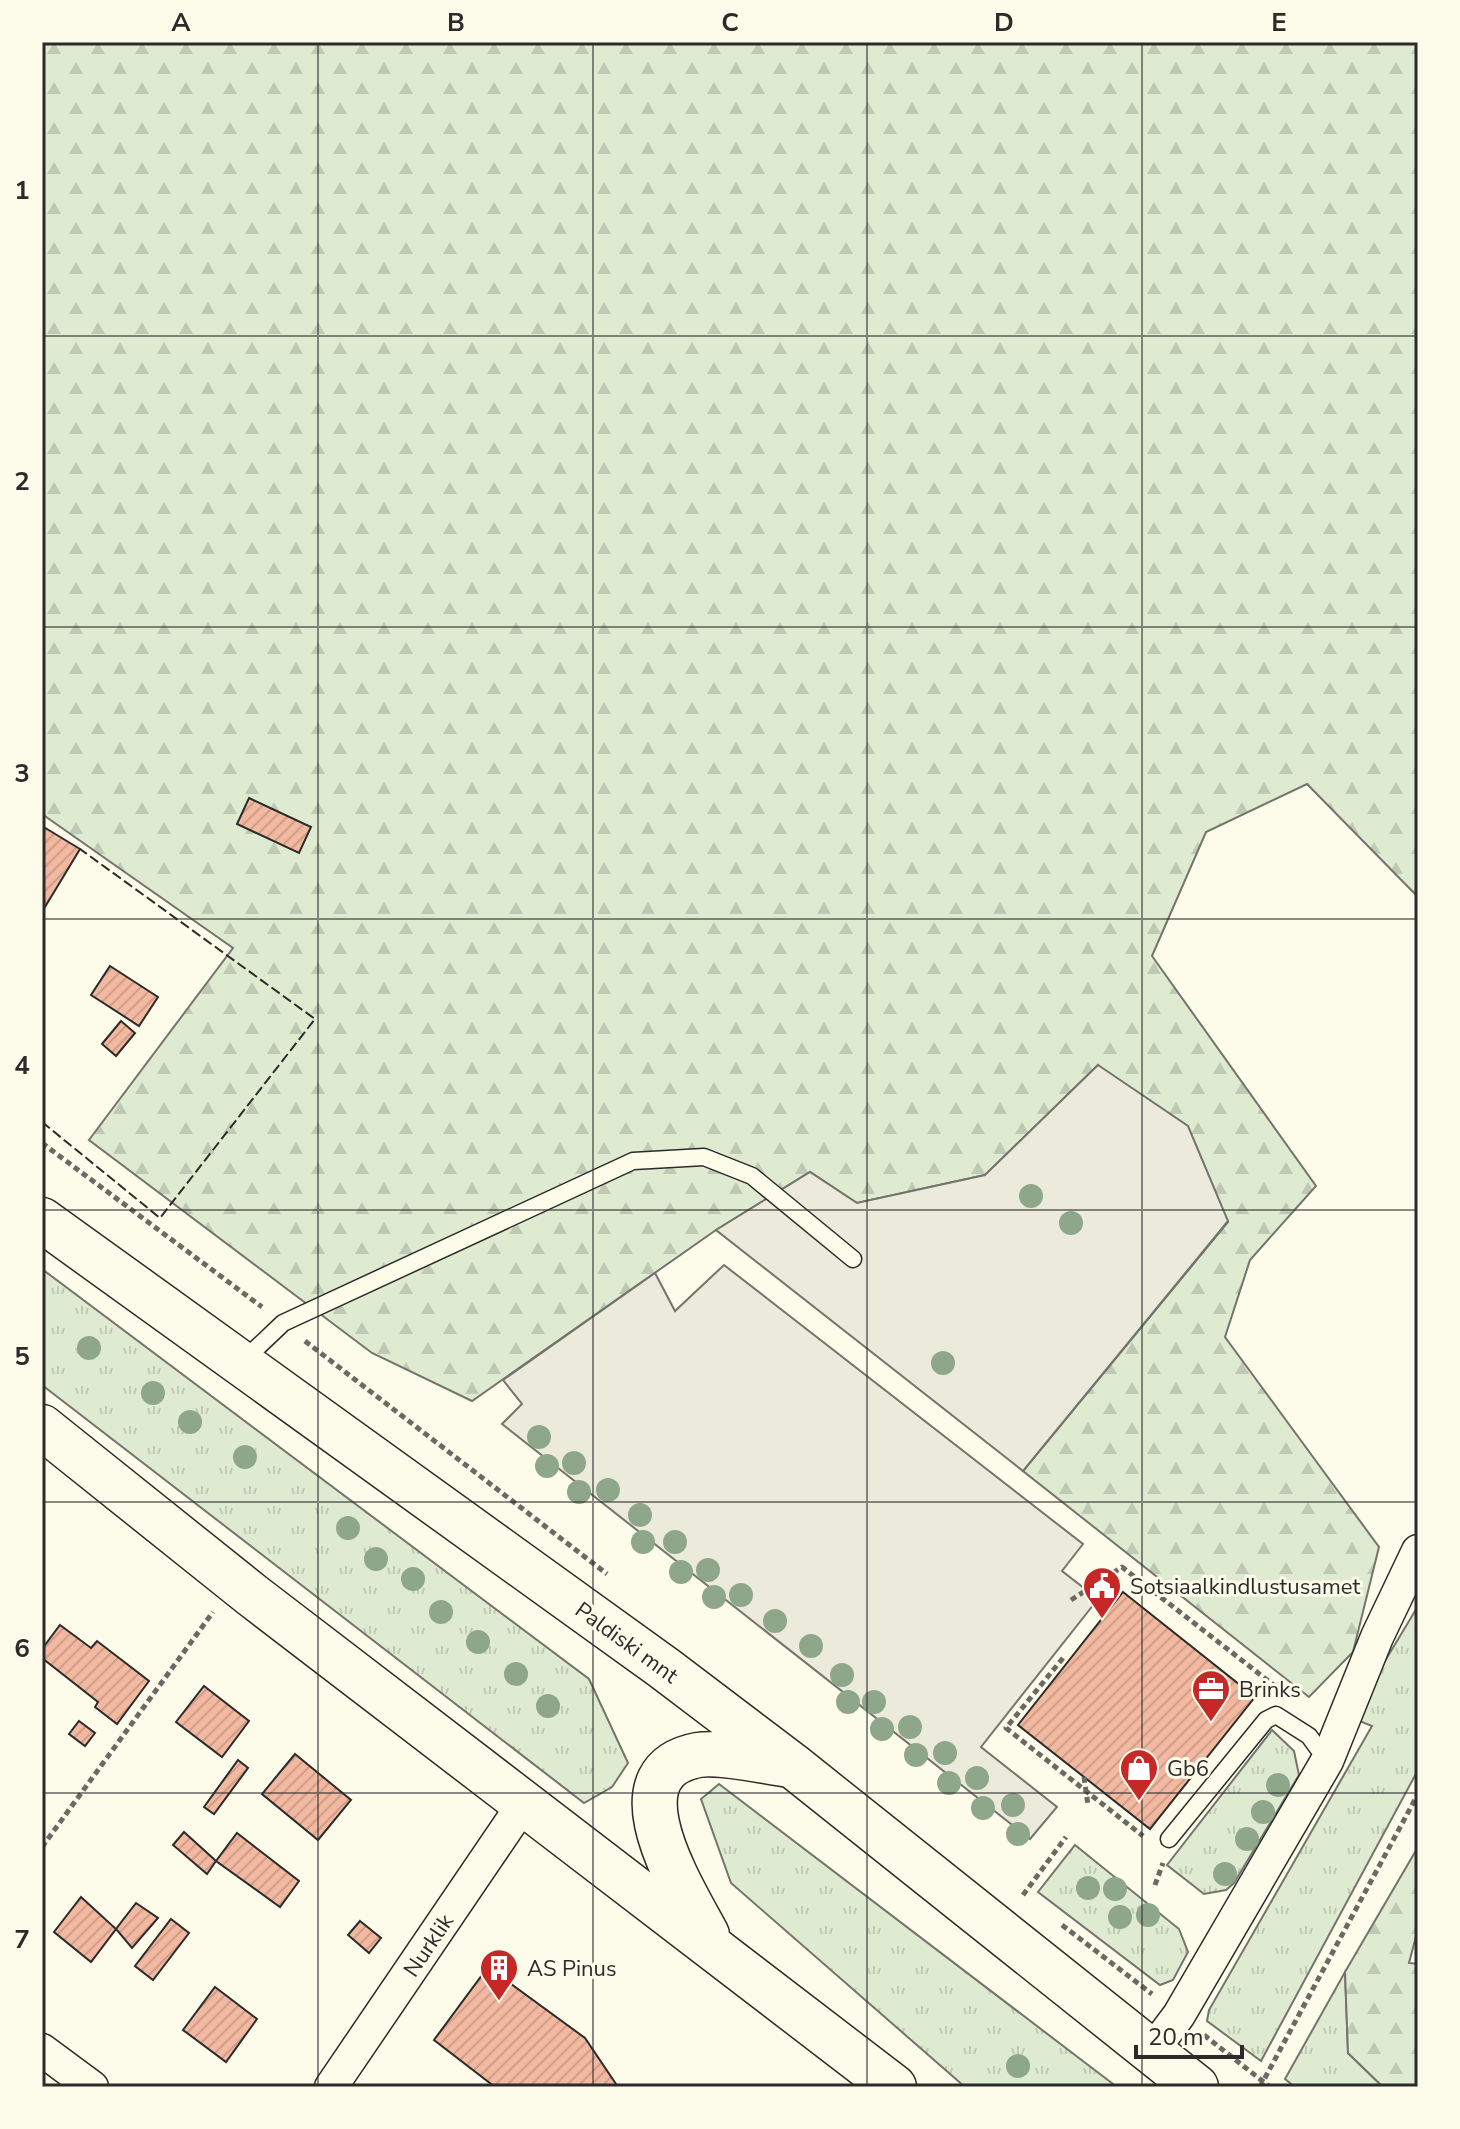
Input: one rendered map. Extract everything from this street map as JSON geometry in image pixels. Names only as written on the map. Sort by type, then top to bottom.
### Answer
[{"type":"main road","name":"Paldiski mnt","points":[[42,1220],[239,1365],[664,1668],[792,1765],[1196,2087]]},
{"type":"main road","points":[[42,1427],[252,1595],[713,1947],[872,2079]]},
{"type":"main road","points":[[713,1947],[659,1840],[654,1806],[657,1785],[666,1771],[681,1759],[702,1754],[792,1765]]},
{"type":"street","points":[[1152,2051],[1179,2015],[1377,1637],[1418,1551]]},
{"type":"street","name":"Nurklik","points":[[331,2087],[524,1803]]},
{"type":"street","points":[[42,2050],[92,2087]]},
{"type":"lane","points":[[239,1365],[283,1323],[633,1161],[704,1157],[752,1176],[853,1259]]},
{"type":"lane","points":[[1163,1846],[1266,1720],[1276,1715],[1286,1719],[1318,1749]]},
{"type":"path","points":[[42,1143],[261,1306]]},
{"type":"path","points":[[1071,1600],[1122,1567],[1296,1702],[1318,1749]]},
{"type":"path","points":[[42,1847],[213,1612]]},
{"type":"path","points":[[1063,1658],[1006,1728],[1163,1846],[1155,1885]]},
{"type":"path","points":[[1084,1777],[1088,1805]]},
{"type":"path","points":[[1260,2087],[1418,1794]]},
{"type":"path","points":[[1023,1895],[1066,1837]]},
{"type":"green space","points":[[42,42],[1418,42],[1418,897],[1307,784],[1206,832],[1152,956],[1316,1186],[1250,1260],[1225,1337],[1379,1547],[1353,1652],[1309,1697],[1023,1471],[1228,1222],[1098,1065],[985,1175],[857,1203],[810,1172],[716,1230],[472,1401],[372,1353],[89,1140],[233,948],[42,814]]},
{"type":"green space","points":[[42,1269],[589,1679],[628,1763],[612,1787],[584,1803],[42,1385]]},
{"type":"green space","points":[[1418,1606],[1418,1770],[1261,2061],[1207,2021],[1209,2010],[1372,1726],[1357,1720],[1373,1681]]},
{"type":"green space","points":[[1272,1730],[1294,1751],[1299,1775],[1234,1883],[1226,1890],[1204,1894],[1167,1865]]},
{"type":"green space","points":[[719,1784],[1117,2087],[965,2087],[731,1883],[701,1799]]},
{"type":"green space","points":[[1075,1845],[1179,1929],[1188,1952],[1173,1980],[1160,1985],[1038,1892]]},
{"type":"green space","points":[[1418,1847],[1418,1929],[1409,1963],[1418,1964],[1418,2087],[1383,2087],[1348,2053],[1345,1972]]},
{"type":"green space","points":[[1345,1972],[1348,2053],[1383,2087],[1295,2087],[1285,2079]]},
{"type":"shaded area","points":[[1098,1065],[1188,1126],[1228,1221],[1023,1471],[716,1230],[810,1172],[857,1203],[985,1175]]},
{"type":"shaded area","points":[[724,1265],[1083,1544],[1062,1571],[1098,1599],[981,1747],[1057,1807],[1030,1839],[502,1424],[522,1404],[503,1380],[655,1273],[675,1311]]},
{"type":"building","points":[[249,798],[311,827],[299,853],[237,824]]},
{"type":"building","points":[[42,826],[80,849],[42,912]]},
{"type":"building","points":[[110,966],[158,997],[139,1026],[91,995]]},
{"type":"building","points":[[121,1021],[135,1033],[116,1056],[102,1044]]},
{"type":"building","points":[[1123,1592],[1255,1697],[1150,1829],[1018,1725]]},
{"type":"building","points":[[60,1625],[91,1648],[97,1641],[149,1681],[117,1724],[95,1707],[98,1702],[42,1658],[42,1649]]},
{"type":"building","points":[[204,1686],[249,1721],[222,1757],[176,1722]]},
{"type":"building","points":[[79,1721],[95,1733],[85,1746],[69,1734]]},
{"type":"building","points":[[295,1754],[351,1800],[318,1840],[262,1794]]},
{"type":"building","points":[[238,1760],[248,1768],[214,1814],[204,1807]]},
{"type":"building","points":[[184,1832],[216,1861],[207,1874],[173,1845]]},
{"type":"building","points":[[237,1833],[299,1881],[280,1907],[216,1861]]},
{"type":"building","points":[[81,1897],[116,1929],[91,1962],[54,1932]]},
{"type":"building","points":[[136,1903],[158,1918],[132,1948],[116,1929]]},
{"type":"building","points":[[171,1919],[189,1933],[153,1980],[135,1966]]},
{"type":"building","points":[[360,1921],[381,1938],[369,1953],[348,1935]]},
{"type":"building","name":"AS Pinus","points":[[488,1967],[585,2038],[618,2087],[495,2087],[434,2040]]},
{"type":"building","points":[[215,1987],[257,2019],[226,2062],[183,2030]]},
{"type":"fence","points":[[42,1122],[160,1218],[315,1019],[80,849]]},
{"type":"place","name":"Sotsiaalkindlustusamet","points":[[1102,1620]]},
{"type":"place","name":"Brinks","points":[[1211,1723]]},
{"type":"place","name":"Gb6","points":[[1139,1802]]},
{"type":"place","name":"AS Pinus","points":[[499,2002]]}]
